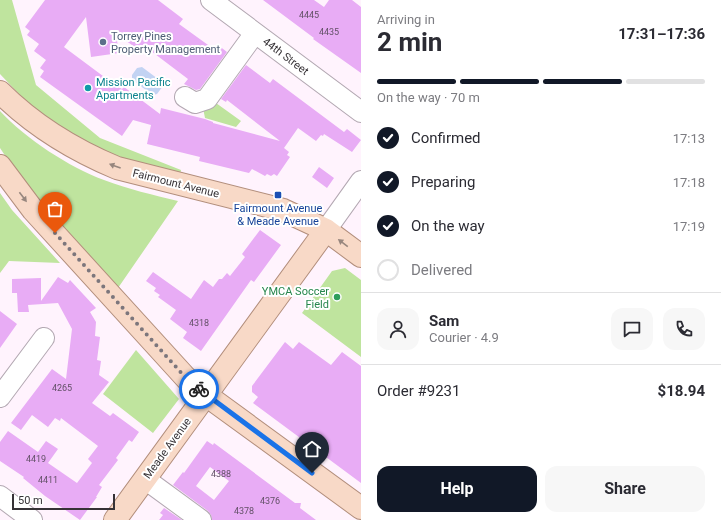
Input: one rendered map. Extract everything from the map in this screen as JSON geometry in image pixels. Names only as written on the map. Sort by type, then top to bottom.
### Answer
[{"type":"main road","name":"Fairmount Avenue","points":[[0,92],[46,130],[94,158],[117,168],[283,210],[326,230],[361,256]]},
{"type":"main road","points":[[0,166],[33,210],[186,378],[206,395],[361,508]]},
{"type":"main road","name":"Meade Avenue","points":[[115,520],[326,230]]},
{"type":"street","name":"44th Street","points":[[211,0],[255,33],[358,103]]},
{"type":"street","points":[[184,97],[195,103],[207,99],[255,33]]},
{"type":"street","name":"Meade Avenue","points":[[326,230],[361,182]]},
{"type":"street","points":[[0,397],[44,338]]},
{"type":"street","points":[[145,479],[201,520]]},
{"type":"street","points":[[0,496],[32,520]]},
{"type":"green space","points":[[0,0],[12,0],[36,85],[100,138],[181,170],[180,176],[124,159],[83,142],[35,111],[0,74]]},
{"type":"green space","points":[[216,103],[241,121],[236,127],[205,118],[203,108]]},
{"type":"green space","points":[[0,111],[35,142],[77,168],[113,183],[141,192],[178,201],[118,288],[56,222],[0,148]]},
{"type":"green space","points":[[0,193],[12,210],[60,263],[9,261],[0,273]]},
{"type":"green space","name":"YMCA Soccer Field","points":[[345,268],[361,280],[361,357],[302,313],[332,271]]},
{"type":"green space","points":[[136,350],[179,399],[153,433],[103,394]]},
{"type":"water","points":[[142,67],[162,82],[163,86],[157,94],[153,95],[132,80],[132,75],[137,68]]},
{"type":"building","name":"Mission Pacific Apartments","points":[[45,0],[158,0],[183,19],[179,24],[215,50],[218,45],[227,52],[200,89],[196,90],[184,84],[188,79],[151,51],[148,56],[116,34],[119,53],[91,57],[86,17],[64,47],[111,82],[122,89],[124,87],[160,114],[161,108],[280,141],[227,100],[226,102],[221,99],[246,65],[270,83],[273,79],[344,132],[347,129],[361,140],[352,152],[324,134],[323,136],[321,135],[316,141],[298,128],[284,148],[289,152],[287,155],[290,157],[277,176],[274,174],[271,176],[267,174],[265,176],[252,169],[249,173],[199,161],[200,157],[147,144],[151,125],[133,120],[122,136],[40,77],[44,71],[40,68],[46,60],[34,51],[39,44],[27,35],[30,31],[25,27]]},
{"type":"building","points":[[263,0],[314,0],[324,7],[329,0],[352,0],[361,7],[361,73],[313,39],[314,38]]},
{"type":"building","points":[[319,167],[334,178],[327,188],[312,177]]},
{"type":"building","points":[[260,230],[281,245],[254,282],[251,280],[201,351],[183,338],[187,332],[170,319],[176,310],[158,297],[160,295],[154,291],[156,288],[146,281],[153,272],[191,299],[204,280],[213,287],[219,279],[222,279],[227,273],[230,276],[245,257],[242,254]]},
{"type":"building","points":[[58,277],[68,283],[70,280],[96,308],[90,312],[96,322],[95,336],[100,337],[97,360],[101,361],[99,375],[109,382],[92,403],[110,416],[113,413],[139,432],[132,442],[129,440],[116,458],[118,460],[99,485],[102,487],[97,497],[80,520],[45,496],[23,478],[24,477],[0,461],[0,442],[8,431],[38,452],[46,441],[58,449],[48,463],[77,483],[92,463],[88,459],[98,446],[61,418],[60,421],[55,418],[48,427],[32,415],[21,430],[11,423],[52,369],[66,379],[72,329],[58,303],[28,305],[29,312],[18,312],[17,293],[12,293],[12,279],[41,278],[41,301]]},
{"type":"building","points":[[0,311],[17,324],[0,348]]},
{"type":"building","points":[[285,342],[293,349],[299,342],[331,365],[342,352],[361,366],[361,483],[253,403],[258,397],[252,392],[252,386]]},
{"type":"building","points":[[207,441],[213,445],[214,443],[295,503],[301,503],[300,508],[316,520],[212,520],[208,511],[173,485],[183,472],[184,473]],"holes":[[[210,467],[229,481],[214,500],[196,486]]]},
{"type":"building","points":[[164,508],[182,520],[159,520],[163,515],[160,513]]},
{"type":"way so far","points":[[55,233],[186,378],[199,389]]},
{"type":"place","name":"Torrey Pines Property Management","points":[[103,42]]},
{"type":"place","name":"Mission Pacific Apartments","points":[[88,88]]},
{"type":"place","name":"Fairmount Avenue & Meade Avenue","points":[[278,195]]},
{"type":"place","name":"YMCA Soccer Field","points":[[337,297]]},
{"type":"route","points":[[199,389],[312,473]]}]
